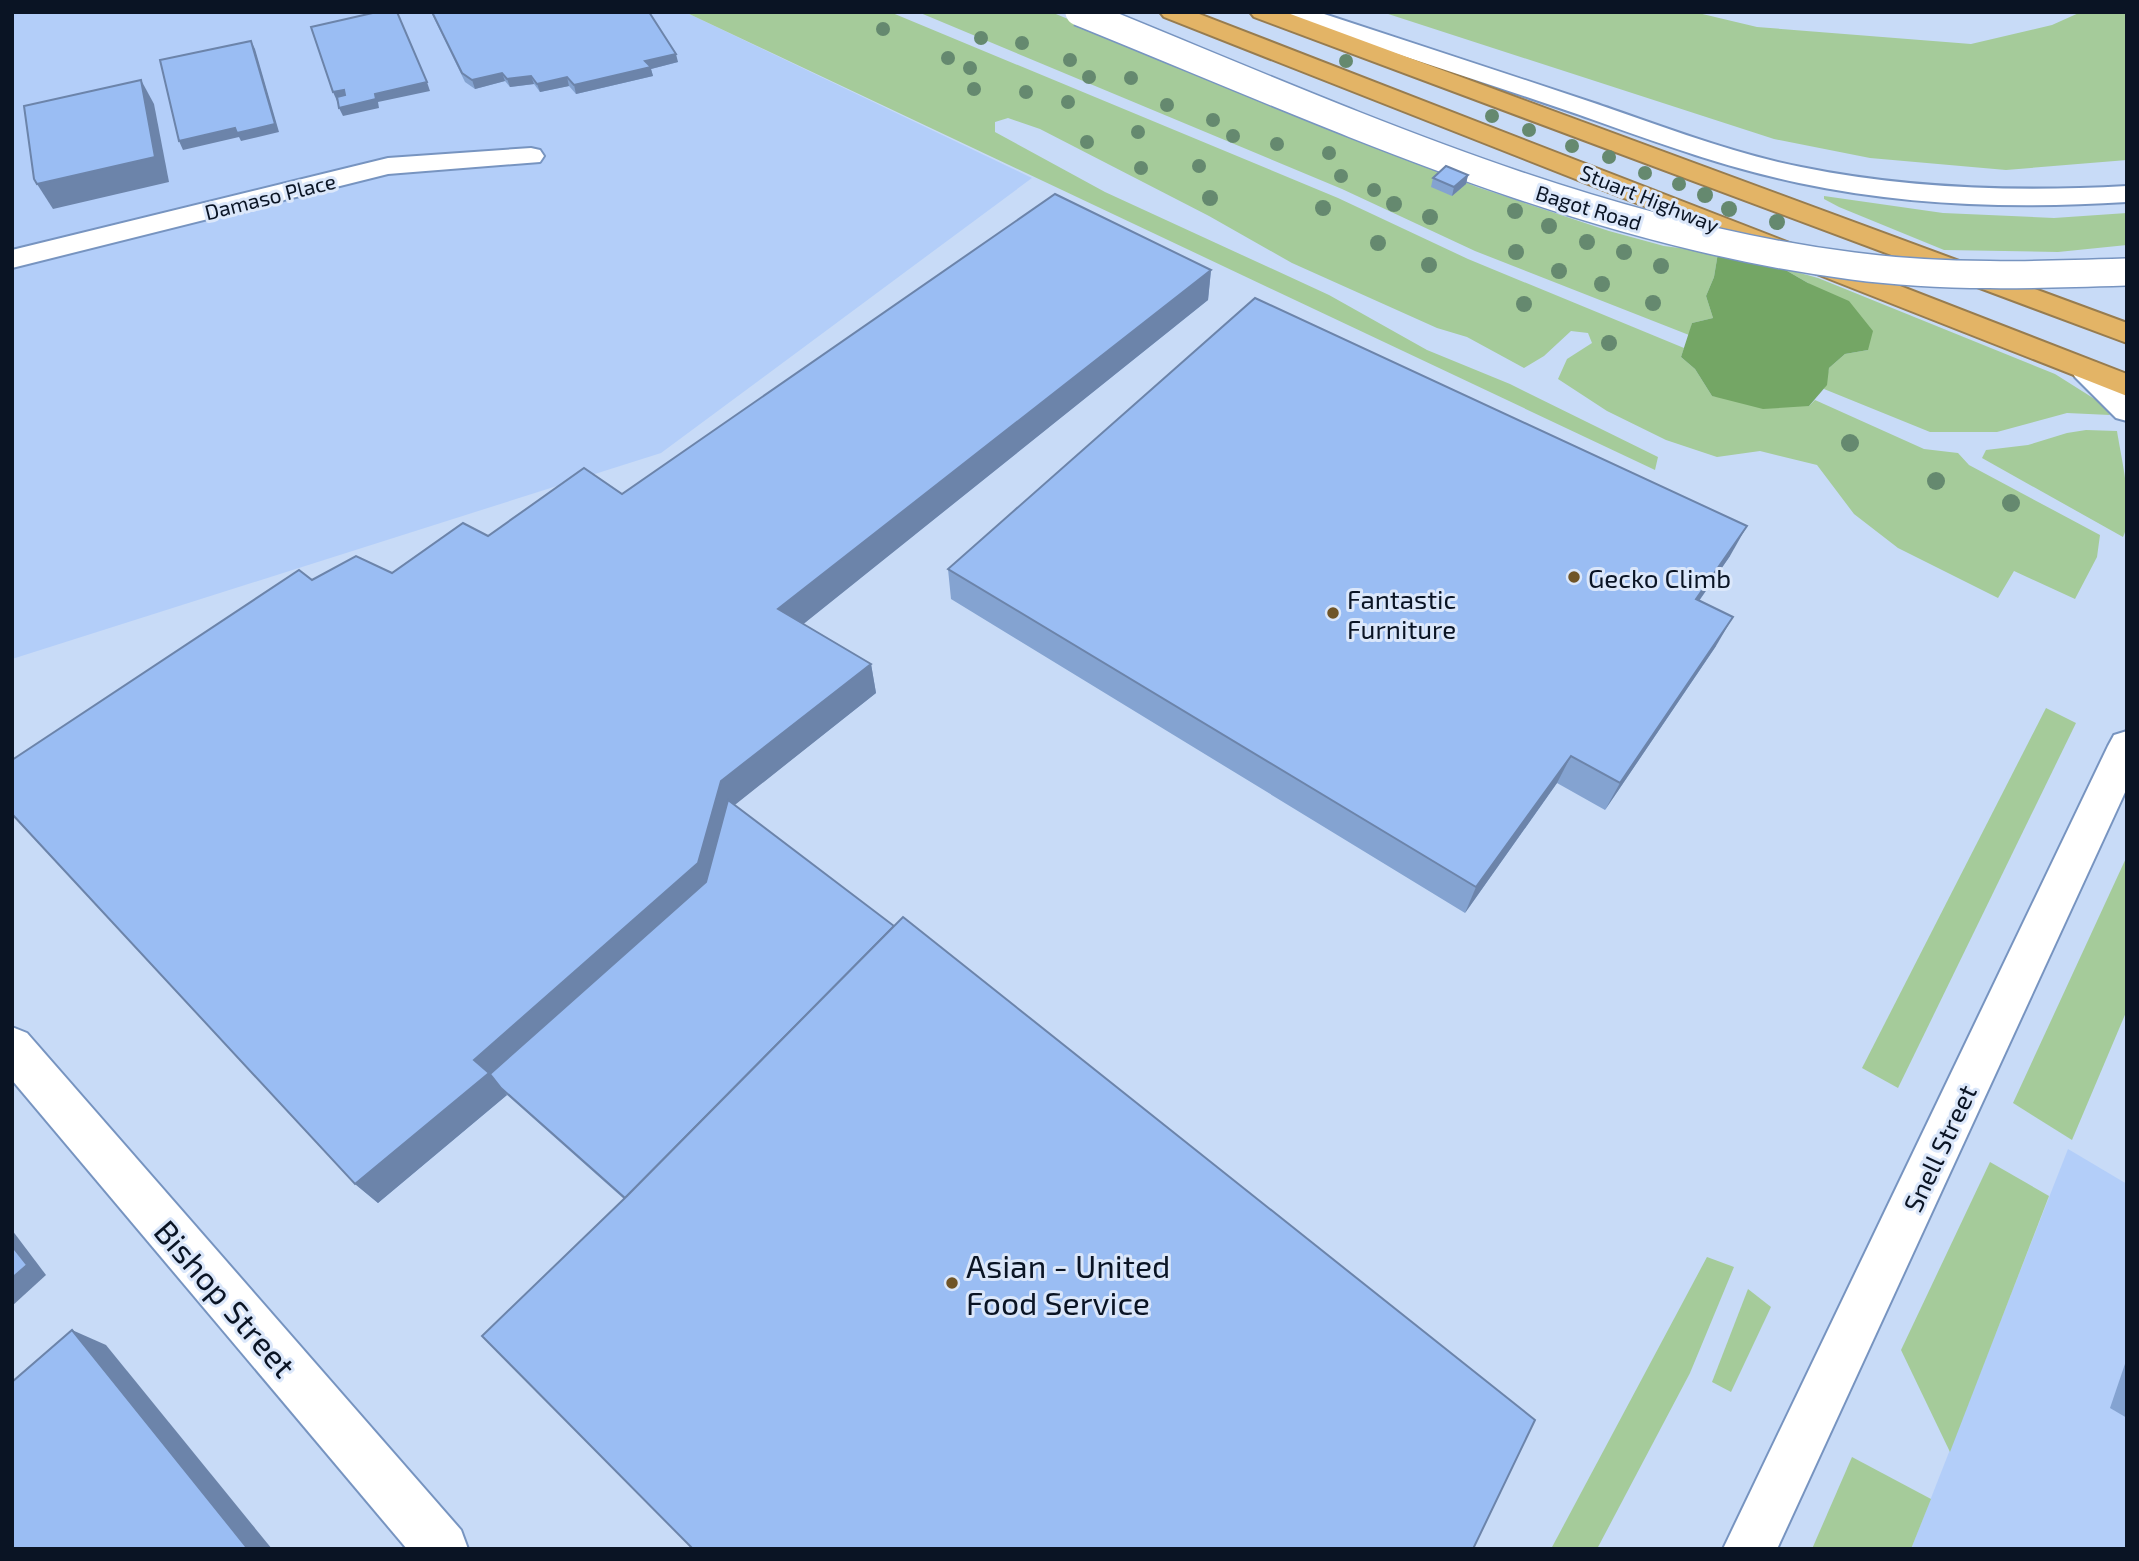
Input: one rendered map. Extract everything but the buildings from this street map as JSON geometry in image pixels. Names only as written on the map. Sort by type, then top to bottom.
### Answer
[{"type":"highway","name":"Stuart Highway","points":[[1172,12],[2127,386]]},
{"type":"highway","name":"Stuart Highway","points":[[1262,12],[1830,221],[2127,334]]},
{"type":"main road","name":"Bagot Road","points":[[1079,12],[1463,165],[1605,214],[1694,238],[1796,259],[1934,275],[2001,278],[2127,272]]},
{"type":"main road","points":[[1293,12],[1708,150],[1799,174],[1885,190],[1971,198],[2018,200],[2127,194]]},
{"type":"main road","name":"Damaso Place","points":[[12,259],[388,166],[531,156]]},
{"type":"main road","points":[[2086,370],[2127,411]]},
{"type":"main road","name":"Snell Street","points":[[1749,1549],[2127,746]]},
{"type":"main road","name":"Bishop Street","points":[[12,1047],[442,1549]]},
{"type":"shaded area","points":[[12,12],[685,12],[1032,178],[661,453],[12,659]]},
{"type":"shaded area","points":[[2068,1149],[2127,1184],[2127,1549],[1911,1549]]},
{"type":"green space","points":[[685,12],[890,12],[1338,198],[1468,259],[1684,348],[1681,357],[1695,369],[1712,396],[1809,406],[1815,400],[1924,449],[1958,453],[1969,465],[2100,535],[2097,557],[2075,599],[2014,571],[1998,598],[1898,548],[1854,514],[1817,465],[1760,451],[1717,457],[1666,440],[1607,411],[1558,379],[1567,359],[1592,343],[1588,333],[1571,331],[1544,356],[1524,368],[1467,337],[1437,328],[1292,263],[1209,216],[1040,129],[1008,118],[995,122],[995,132],[1105,192],[1329,295],[1427,350],[1510,384],[1658,457],[1655,470]]},
{"type":"green space","points":[[918,12],[1051,12],[1477,187],[1609,231],[1664,246],[1718,253],[1714,277],[1706,296],[1713,318],[1692,323],[1689,335],[1475,251],[1342,189]]},
{"type":"green space","points":[[1382,12],[1694,12],[1757,27],[1971,44],[2052,25],[2081,12],[2127,12],[2127,160],[2006,170],[1870,158],[1774,139]]},
{"type":"green space","points":[[1824,196],[1943,213],[2054,218],[2127,213],[2127,245],[2058,252],[1944,250],[1839,207],[1824,199]]},
{"type":"green space","points":[[1718,253],[1782,268],[1849,301],[1873,331],[1868,350],[1845,354],[1829,368],[1827,385],[1809,406],[1763,409],[1712,396],[1695,369],[1681,357],[1692,323],[1713,318],[1706,296],[1714,277]]},
{"type":"green space","points":[[1782,268],[1818,278],[2055,374],[2101,403],[2110,415],[2067,413],[1997,432],[1930,432],[1824,389],[1829,368],[1845,354],[1868,350],[1808,283]]},
{"type":"green space","points":[[2086,430],[2117,431],[2128,514],[2123,537],[1982,458],[1986,450],[2028,445]]},
{"type":"green space","points":[[2046,708],[2076,723],[1898,1088],[1862,1068]]},
{"type":"green space","points":[[2127,856],[2127,1010],[2072,1140],[2013,1103]]},
{"type":"green space","points":[[1990,1162],[2049,1196],[1950,1452],[1901,1350]]},
{"type":"green space","points":[[1707,1257],[1734,1267],[1690,1373],[1597,1549],[1551,1549]]},
{"type":"green space","points":[[1748,1289],[1771,1307],[1731,1392],[1712,1382]]},
{"type":"green space","points":[[1852,1457],[1931,1499],[1911,1549],[1812,1549]]},
{"type":"place","name":"Gecko Climb","points":[[1574,577]]},
{"type":"place","name":"Fantastic Furniture","points":[[1333,613]]},
{"type":"place","name":"Asian - United Food Service","points":[[952,1283]]}]
